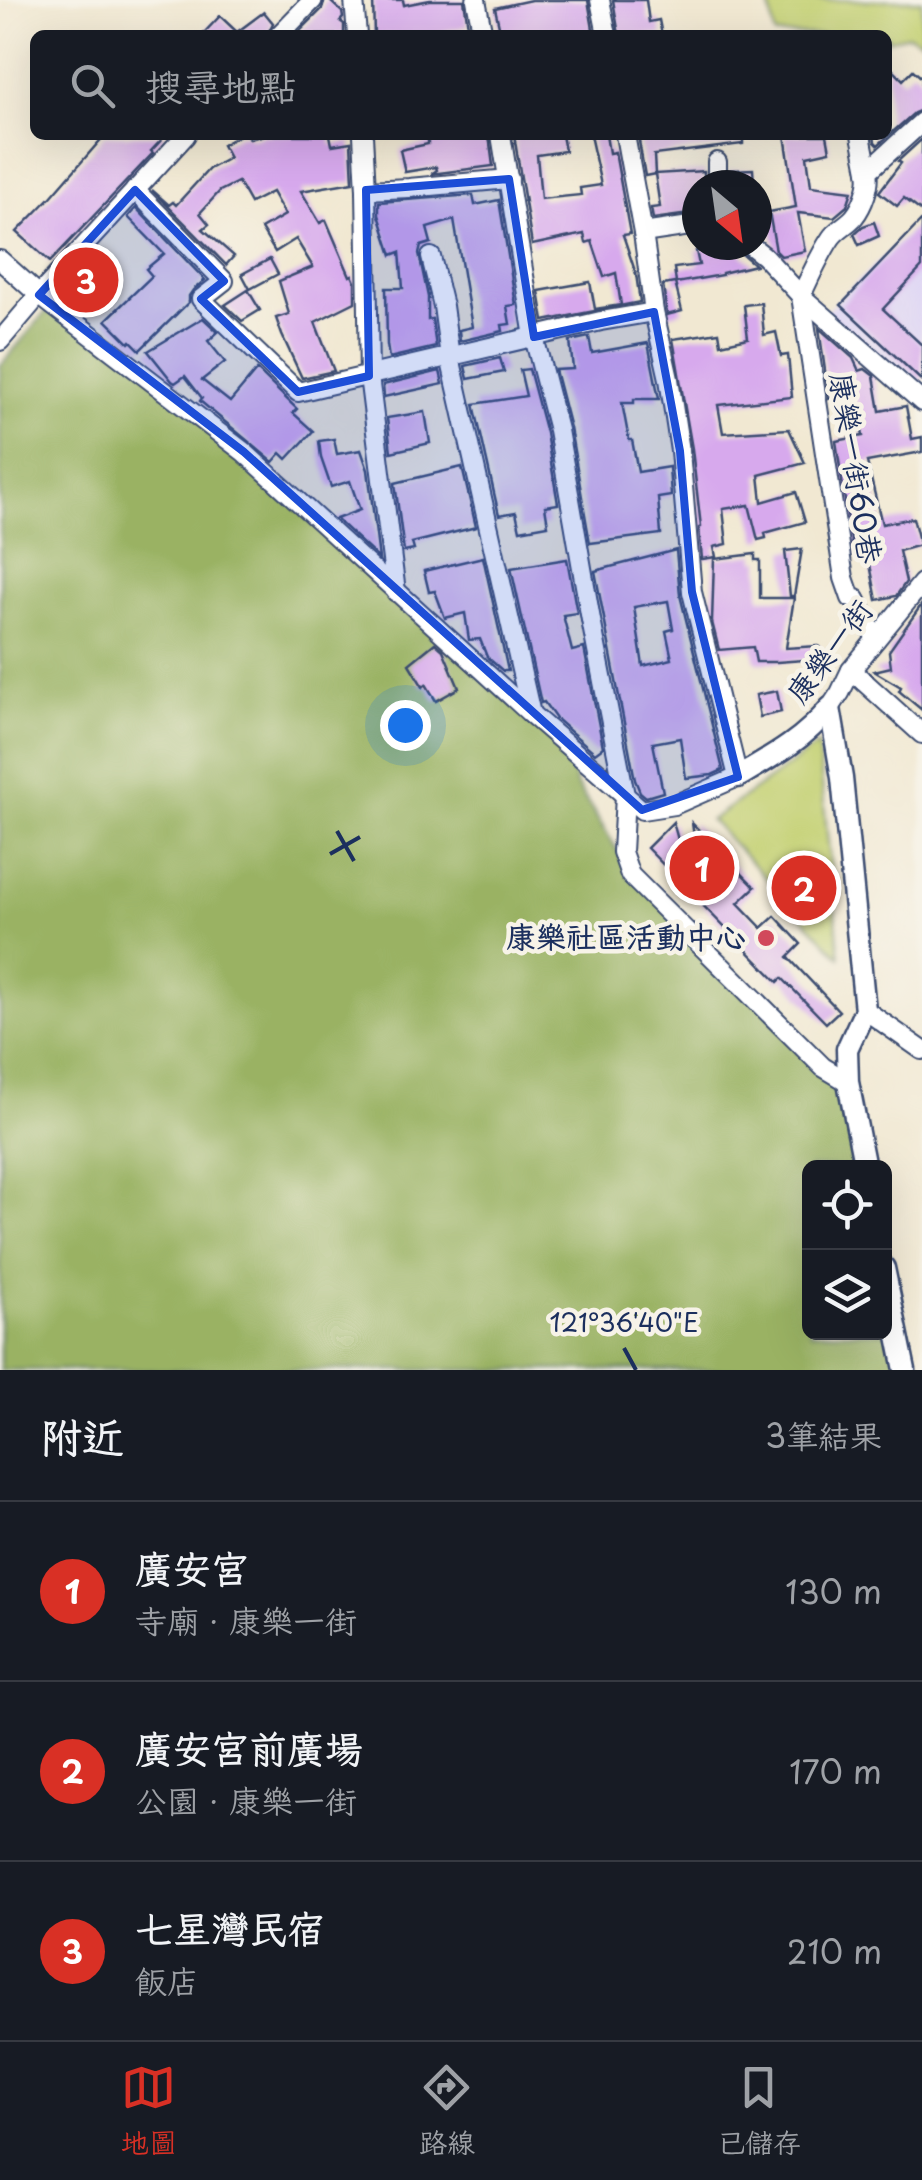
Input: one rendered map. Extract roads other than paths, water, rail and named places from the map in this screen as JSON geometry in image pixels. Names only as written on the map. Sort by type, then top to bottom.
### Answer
[{"type":"street","points":[[284,30],[313,0]]},
{"type":"street","points":[[354,0],[357,30]]},
{"type":"street","points":[[476,0],[482,30]]},
{"type":"street","points":[[600,0],[606,30]]},
{"type":"street","points":[[868,172],[922,122]]},
{"type":"street","points":[[0,341],[181,140]]},
{"type":"street","points":[[363,140],[369,376],[396,592]]},
{"type":"street","points":[[501,140],[534,337],[558,430],[625,795],[622,852],[630,875],[823,1067],[848,1082]]},
{"type":"street","points":[[626,140],[680,451],[692,592],[738,777]]},
{"type":"street","points":[[801,296],[834,232],[857,213],[870,178],[862,140]]},
{"type":"street","points":[[718,162],[718,170]]},
{"type":"street","points":[[366,190],[509,179]]},
{"type":"street","points":[[136,190],[224,282],[201,299],[298,392],[654,312]]},
{"type":"street","points":[[643,233],[682,227]]},
{"type":"street","points":[[431,257],[531,714]]},
{"type":"street","points":[[0,260],[244,452],[625,795]]},
{"type":"street","points":[[766,260],[801,296],[922,402]]},
{"type":"street","name":"康樂一街60巷","points":[[801,296],[844,578],[876,640]]},
{"type":"street","name":"康樂一街","points":[[625,795],[642,810],[674,805],[738,777],[794,744],[830,708],[851,670],[922,583]]},
{"type":"street","points":[[851,670],[922,734]]},
{"type":"street","points":[[830,708],[842,778],[865,1010],[846,1049],[863,1160]]},
{"type":"street","points":[[865,1010],[922,1050]]},
{"type":"street","points":[[892,1307],[905,1370]]},
{"type":"place","name":"七星灣民宿","points":[[86,280]]},
{"type":"place","name":"廣安宮","points":[[702,868]]},
{"type":"place","name":"廣安宮前廣場","points":[[804,888]]},
{"type":"place","name":"康樂社區活動中心","points":[[766,938]]}]
